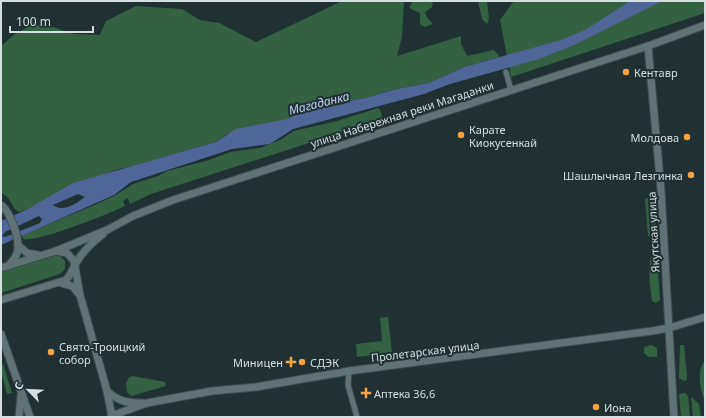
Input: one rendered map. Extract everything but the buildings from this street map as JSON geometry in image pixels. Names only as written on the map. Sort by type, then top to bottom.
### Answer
[{"type":"street","name":"улица Набережная реки Магаданки","points":[[4,267],[56,251],[107,230],[133,216],[173,200],[648,46],[705,25]]},
{"type":"street","name":"Якутская улица","points":[[648,46],[662,190],[674,417]]},
{"type":"street","points":[[506,72],[512,90]]},
{"type":"street","points":[[1,205],[8,211],[18,244],[29,254],[47,254]]},
{"type":"street","name":"улица Набережная реки Магаданки","points":[[61,283],[71,274],[74,264],[107,230]]},
{"type":"street","name":"улица Набережная реки Магаданки","points":[[4,267],[14,261],[18,244]]},
{"type":"street","points":[[56,251],[70,254],[74,264],[80,295],[107,391],[112,417]]},
{"type":"street","points":[[1,304],[4,300],[61,283],[72,286],[80,295]]},
{"type":"street","name":"Пролетарская улица","points":[[107,391],[118,400],[127,403],[147,403],[212,391],[304,380],[349,372],[669,328],[705,317]]},
{"type":"street","points":[[1,334],[30,417]]},
{"type":"street","points":[[349,372],[348,385],[357,417]]},
{"type":"street","points":[[19,417],[21,393]]},
{"type":"street","name":"Пролетарская улица","points":[[112,417],[147,403]]},
{"type":"green space","points":[[342,1],[404,1],[402,37],[397,56],[461,36],[461,44],[467,56],[494,50],[500,57],[464,67],[429,83],[397,89],[353,100],[344,104],[306,111],[287,119],[227,134],[216,142],[115,170],[19,212],[14,208],[8,197],[1,193],[1,46],[15,34],[32,25],[50,26],[74,34],[100,35],[106,21],[136,6],[182,9],[200,20],[219,23],[256,42]]},
{"type":"green space","points":[[413,1],[433,1],[432,7],[425,12],[428,19],[433,24],[425,27],[420,24],[420,13],[409,8]]},
{"type":"green space","points":[[478,1],[487,1],[489,19],[487,24],[482,19]]},
{"type":"green space","points":[[514,1],[705,1],[705,13],[511,77],[500,20]]},
{"type":"green space","points":[[378,108],[381,111],[382,118],[380,120],[151,194],[130,204],[128,198],[123,201],[125,206],[89,221],[42,237],[23,239],[22,235],[114,196],[133,184],[158,176],[167,171],[209,160],[230,152],[260,148],[280,140],[294,131],[337,121]]},
{"type":"green space","points":[[649,198],[653,200],[656,221],[655,235],[650,237],[648,236],[645,199]]},
{"type":"green space","points":[[653,254],[657,255],[660,300],[656,303],[652,301],[650,277],[650,263]]},
{"type":"green space","points":[[54,255],[60,256],[65,261],[65,269],[60,274],[1,293],[1,272]]},
{"type":"green space","points":[[388,317],[392,353],[357,357],[356,344],[382,341],[380,318]]},
{"type":"green space","points":[[651,345],[657,348],[657,357],[649,357],[644,353],[644,347]]},
{"type":"green space","points":[[680,345],[684,345],[687,377],[686,381],[679,378]]},
{"type":"green space","points":[[705,360],[705,402],[700,386],[700,370]]},
{"type":"green space","points":[[1,364],[3,364],[12,393],[7,394],[1,372]]},
{"type":"green space","points":[[133,376],[165,382],[166,386],[131,396],[127,392],[126,384],[129,377]]},
{"type":"green space","points":[[685,393],[688,396],[690,417],[681,417],[679,394]]},
{"type":"green space","points":[[691,397],[699,404],[701,417],[693,417]]},
{"type":"water","points":[[632,1],[662,1],[574,45],[539,59],[450,84],[424,94],[293,129],[270,144],[232,149],[131,182],[114,195],[1,245],[1,221],[28,209],[73,183],[216,142],[236,129],[287,119],[306,111],[344,104],[353,100],[397,89],[429,83],[464,67],[561,40],[585,30]],"holes":[[[78,194],[85,197],[70,206],[61,208],[53,205]],[[39,216],[42,219],[40,223],[5,237],[2,236],[5,232]]]},
{"type":"place","name":"Кентавр","points":[[626,72]]},
{"type":"place","name":"Карате Киокусенкай","points":[[461,135]]},
{"type":"place","name":"Молдова","points":[[687,137]]},
{"type":"place","name":"Шашлычная Лезгинка","points":[[691,175]]},
{"type":"place","name":"Свято-Троицкий собор","points":[[51,352]]},
{"type":"place","name":"Миницен","points":[[291,362]]},
{"type":"place","name":"СДЭК","points":[[302,362]]},
{"type":"place","name":"Аптека 36,6","points":[[366,393]]},
{"type":"place","name":"Иона","points":[[596,407]]},
{"type":"water label","name":"Магаданка","points":[[319,103]]}]
